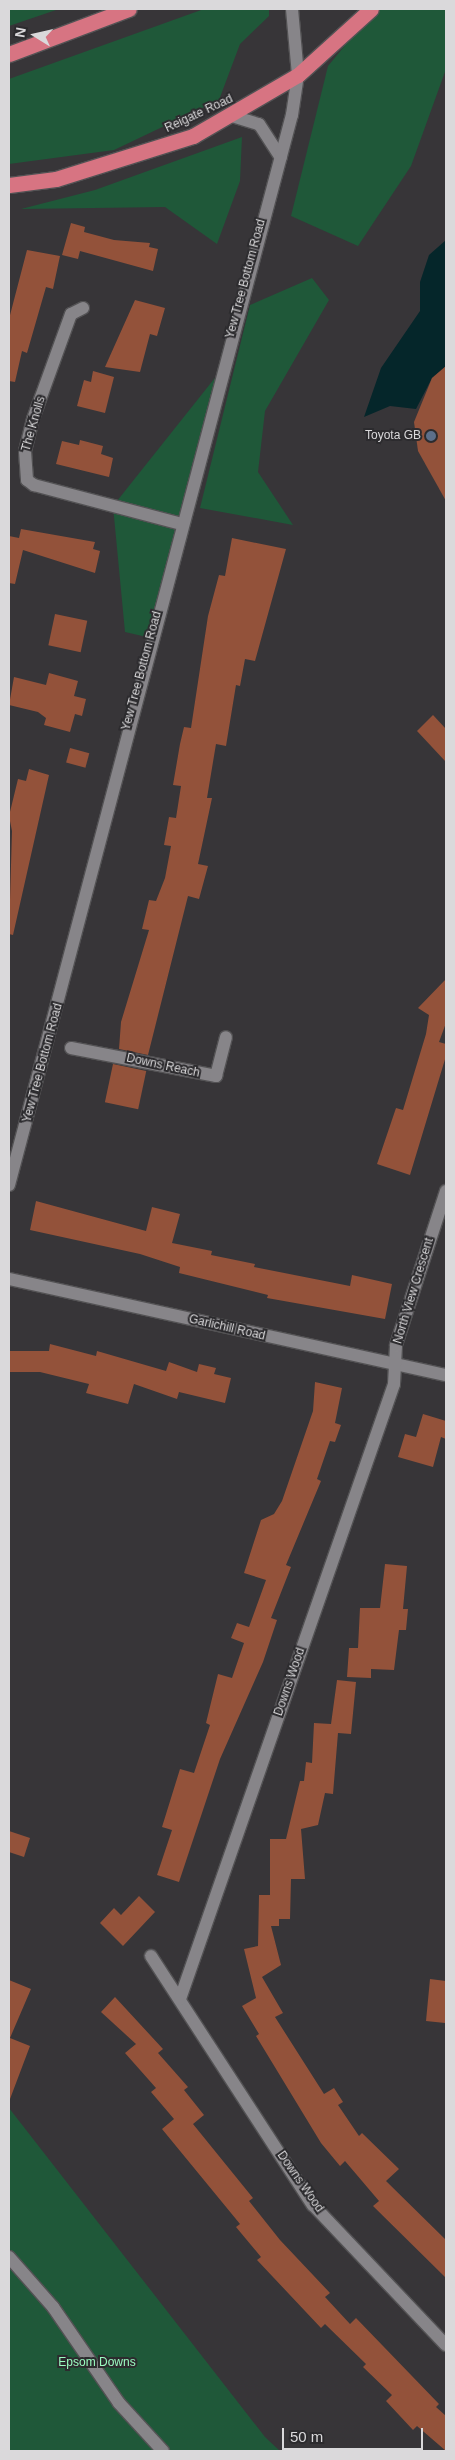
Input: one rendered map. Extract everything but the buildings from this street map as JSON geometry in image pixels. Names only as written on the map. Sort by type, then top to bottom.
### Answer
[{"type":"highway","points":[[9,54],[129,9]]},
{"type":"highway","name":"Reigate Road","points":[[9,185],[56,179],[139,156],[232,116],[298,75],[372,9]]},
{"type":"street","name":"Yew Tree Bottom Road","points":[[9,1185],[182,524],[281,158],[298,75],[292,9]]},
{"type":"street","points":[[232,116],[259,124],[281,158]]},
{"type":"street","name":"The Knolls","points":[[83,308],[71,314],[33,418],[25,451],[27,480],[34,485],[182,524]]},
{"type":"street","name":"Downs Reach","points":[[71,1048],[216,1076],[226,1037]]},
{"type":"street","name":"North View Crescent","points":[[394,1364],[396,1345],[446,1191]]},
{"type":"street","name":"Garlichill Road","points":[[9,1279],[446,1375]]},
{"type":"street","name":"Downs Wood","points":[[180,1999],[394,1384],[394,1364]]},
{"type":"street","name":"Downs Wood","points":[[151,1956],[313,2205],[446,2345]]},
{"type":"street","points":[[9,2257],[53,2307],[119,2403],[162,2451]]},
{"type":"green space","points":[[9,9],[59,9],[9,26]]},
{"type":"green space","points":[[204,9],[269,9],[269,16],[240,44],[219,100],[114,150],[9,164],[9,79]]},
{"type":"green space","points":[[375,9],[446,9],[446,69],[411,166],[358,246],[291,216],[328,66]]},
{"type":"green space","points":[[242,137],[240,181],[217,244],[165,207],[21,209],[95,190]]},
{"type":"green space","points":[[312,278],[329,300],[265,411],[258,472],[293,525],[200,508],[250,305]]},
{"type":"green space","points":[[222,369],[151,638],[125,632],[113,506]]},
{"type":"green space","name":"Epsom Downs","points":[[9,2108],[265,2437],[280,2451],[9,2451]]},
{"type":"water","points":[[446,240],[446,366],[432,378],[416,409],[390,406],[364,417],[381,368],[420,311],[420,282],[429,255]]},
{"type":"place","name":"Toyota GB","points":[[431,436]]}]
